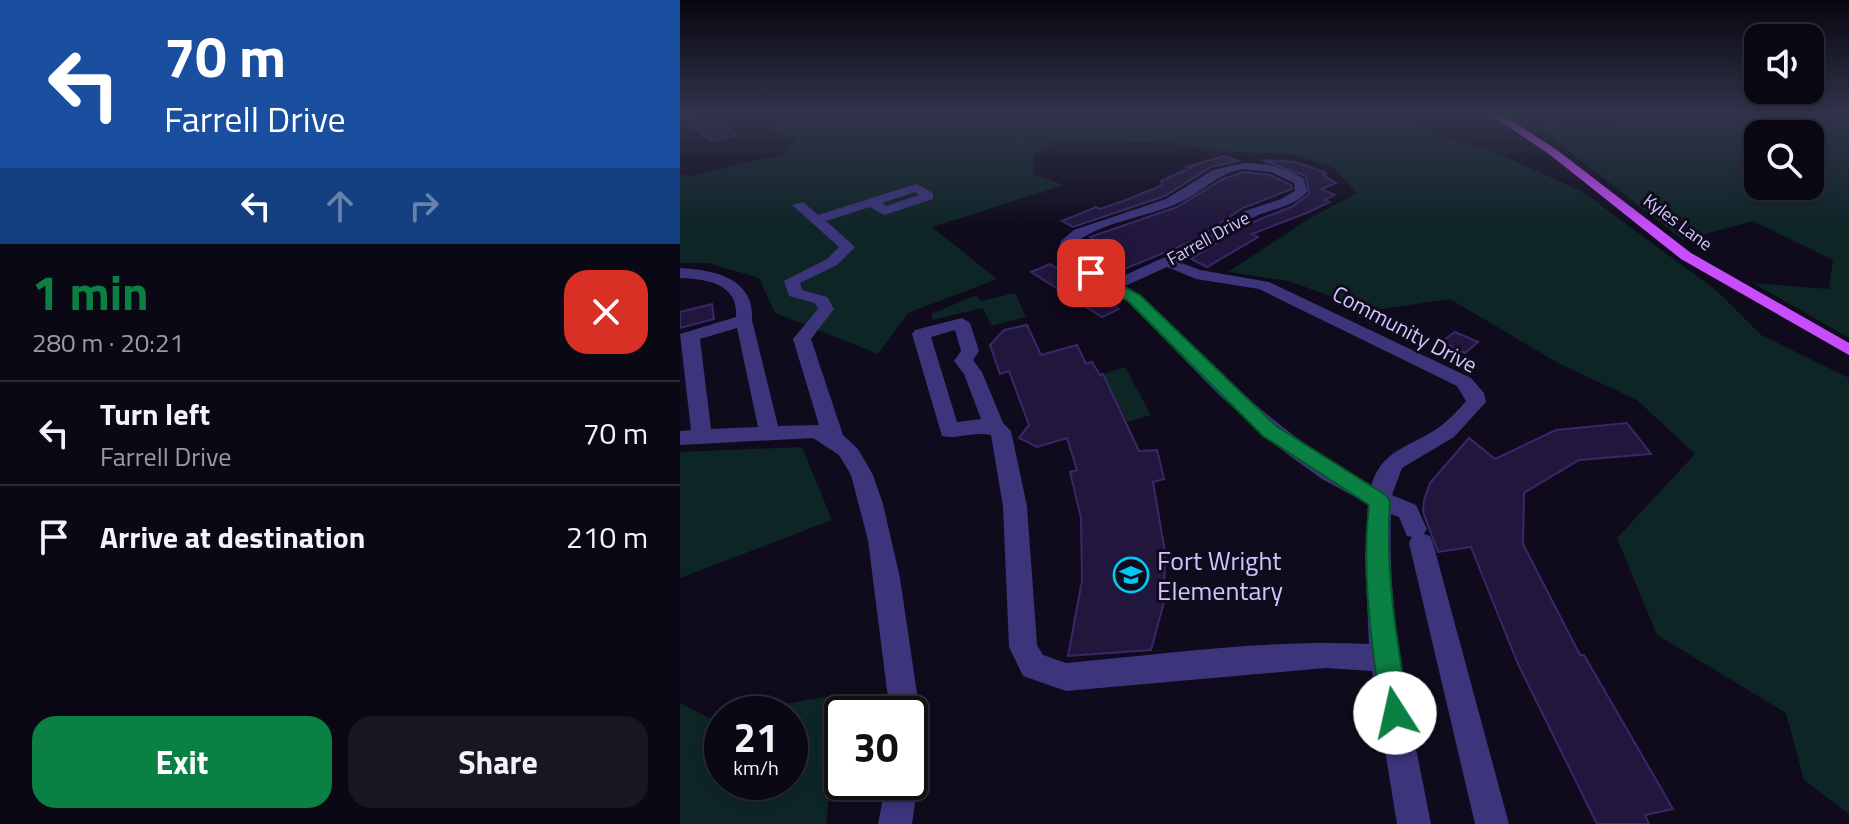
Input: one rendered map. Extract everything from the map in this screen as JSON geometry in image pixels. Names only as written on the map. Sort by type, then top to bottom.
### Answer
[{"type":"main road","name":"Kyles Lane","points":[[1552,151],[1686,256],[1849,350]]},
{"type":"street","name":"Farrell Drive","points":[[1113,286],[1199,247],[1250,214],[1294,198],[1302,185],[1275,169],[1230,167],[1210,174],[1182,196],[1071,237],[1064,249],[1069,259],[1134,299],[1269,431],[1380,502],[1408,511],[1418,536],[1492,824]]},
{"type":"street","points":[[816,220],[872,202]]},
{"type":"street","points":[[798,205],[848,247],[832,262],[792,281],[795,293],[821,300],[826,309],[802,339],[842,446],[865,482],[879,539],[902,696]]},
{"type":"street","name":"Community Drive","points":[[1167,262],[1196,274],[1249,281],[1294,298],[1464,382],[1474,393],[1476,402],[1469,413],[1437,439],[1400,457],[1389,469],[1380,502]]},
{"type":"street","points":[[680,273],[707,274],[722,279],[742,293],[747,307],[744,320],[769,432]]},
{"type":"street","points":[[702,437],[686,339],[744,320]]},
{"type":"street","points":[[994,427],[973,372],[963,361],[970,351],[962,323],[921,334],[949,431],[971,425],[994,427],[1001,431],[1015,506],[1023,647],[1033,666],[1066,677],[1326,655],[1386,658]]},
{"type":"street","points":[[680,438],[814,431],[842,446]]},
{"type":"street","points":[[1380,502],[1375,547],[1386,658],[1414,824]]},
{"type":"street","points":[[895,824],[899,800]]},
{"type":"green space","points":[[785,151],[1038,151],[1033,174],[1064,185],[932,227],[997,279],[908,313],[878,354],[775,313],[759,278],[708,263],[680,263],[680,174],[689,176],[781,155]]},
{"type":"green space","points":[[1224,151],[1493,151],[1583,192],[1717,291],[1761,335],[1849,378],[1849,814],[1804,780],[1786,713],[1657,635],[1617,538],[1695,454],[1637,400],[1560,364],[1450,299],[1370,311],[1289,281],[1228,272],[1309,219],[1357,193],[1332,167],[1290,154]]},
{"type":"green space","points":[[1569,151],[1744,151],[1744,200],[1824,200],[1824,151],[1849,151],[1849,338],[1753,283],[1829,289],[1833,260],[1753,221],[1683,240]]},
{"type":"green space","points":[[1015,293],[1026,317],[991,326],[983,308],[933,320],[931,314],[977,295],[981,301]]},
{"type":"green space","points":[[1125,367],[1151,415],[1127,422],[1103,374]]},
{"type":"green space","points":[[802,447],[832,520],[680,578],[680,452]]},
{"type":"green space","points":[[824,697],[824,800],[829,800],[826,824],[680,824],[680,703],[704,715],[704,800],[808,800],[808,700]]},
{"type":"building","points":[[1224,156],[1238,161],[1211,167],[1165,196],[1073,227],[1062,221],[1096,207],[1100,209],[1126,200],[1163,185],[1161,181],[1190,168],[1187,167]]},
{"type":"building","points":[[1262,160],[1296,162],[1324,172],[1326,174],[1323,175],[1336,183],[1321,189],[1335,195],[1324,200],[1329,202],[1309,212],[1252,234],[1258,237],[1207,267],[1191,259],[1248,224],[1291,207],[1309,194],[1306,176]]},
{"type":"building","points":[[1244,172],[1270,175],[1291,185],[1292,189],[1243,208],[1193,241],[1117,272],[1083,253],[1103,245],[1090,237],[1177,207],[1223,179]]},
{"type":"building","points":[[1050,264],[1119,309],[1102,317],[1031,272]]},
{"type":"building","points":[[712,304],[714,319],[680,328],[680,312]]},
{"type":"building","name":"Fort Wright Elementary","points":[[1027,325],[1041,355],[1077,345],[1086,364],[1092,362],[1100,375],[1103,374],[1139,451],[1157,450],[1164,479],[1153,482],[1165,552],[1164,602],[1151,650],[1068,656],[1082,581],[1081,518],[1070,472],[1077,470],[1067,438],[1037,447],[1019,438],[1029,425],[1009,371],[1000,374],[990,345],[1004,330]]},
{"type":"building","points":[[1455,332],[1478,342],[1465,353],[1441,342]]},
{"type":"building","points":[[1627,423],[1651,454],[1579,460],[1524,493],[1523,544],[1580,655],[1584,655],[1673,809],[1645,815],[1649,824],[1597,824],[1518,664],[1471,547],[1438,552],[1423,512],[1430,483],[1469,438],[1495,459],[1556,430]]},
{"type":"place","name":"Fort Wright Elementary","points":[[1131,575]]},
{"type":"route","points":[[1091,273],[1134,299],[1269,431],[1380,502],[1375,547],[1379,602],[1395,713]]}]
